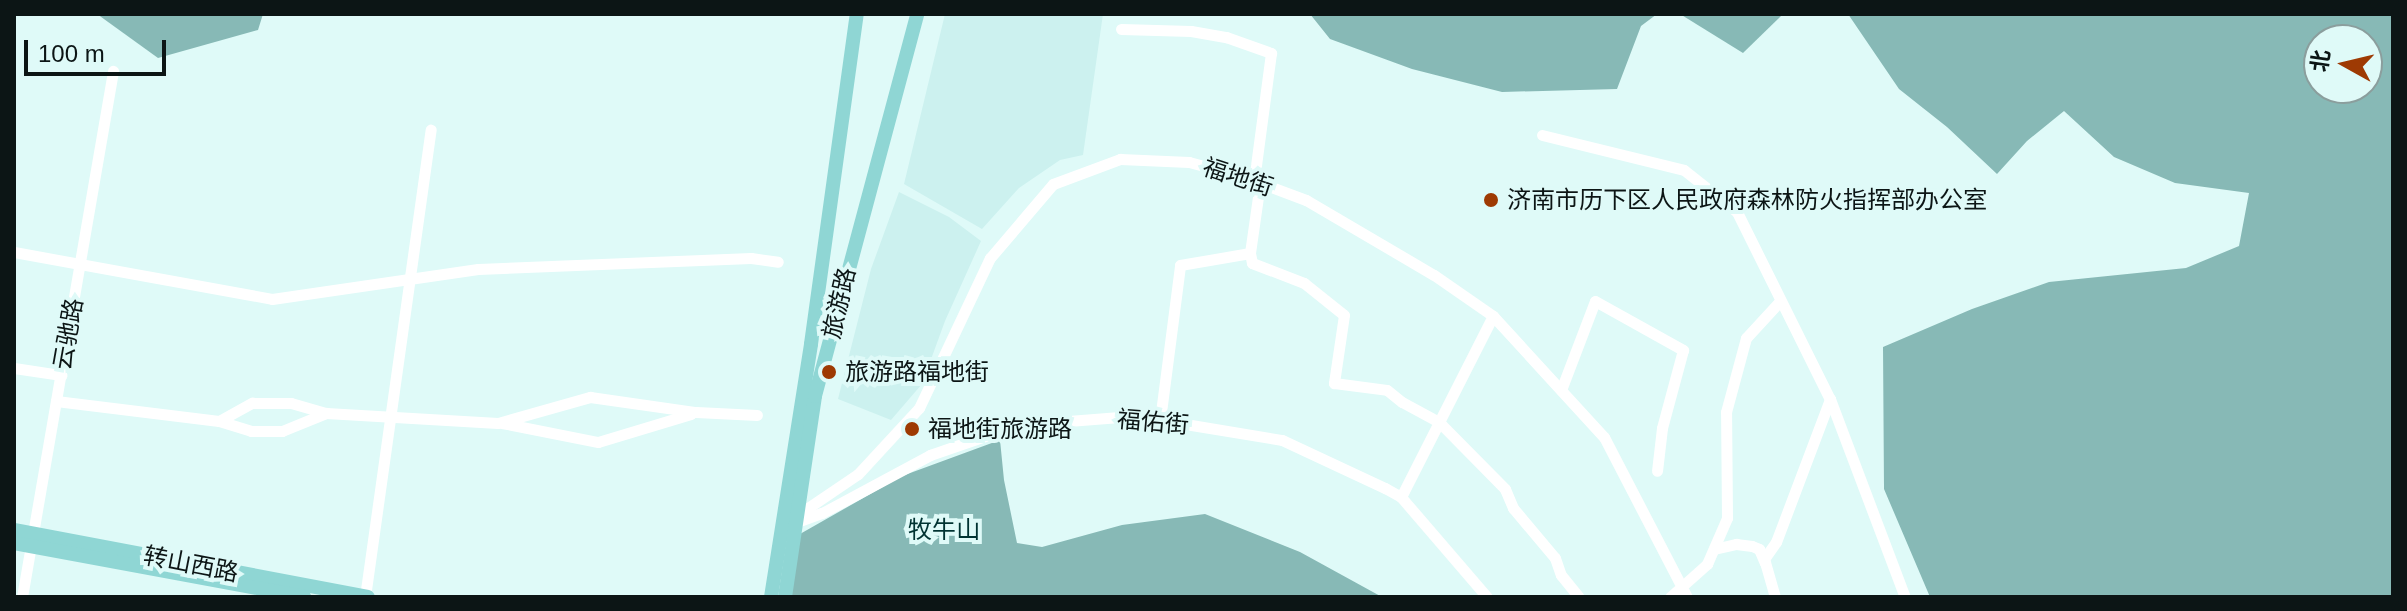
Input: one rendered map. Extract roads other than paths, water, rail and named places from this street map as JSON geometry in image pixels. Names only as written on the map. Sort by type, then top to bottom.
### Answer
[{"type":"main road","name":"旅游路","points":[[785,597],[811,344],[857,14]]},
{"type":"main road","name":"旅游路","points":[[771,597],[792,521],[815,396],[917,14]]},
{"type":"main road","name":"转山西路","points":[[14,530],[32,540],[304,597]]},
{"type":"main road","name":"转山西路","points":[[14,543],[32,540],[366,597]]},
{"type":"street","points":[[1121,29],[1191,31],[1226,37],[1271,53],[1250,253],[1252,263],[1304,283],[1344,315],[1334,383],[1387,390],[1439,422],[1505,489],[1513,508],[1555,558],[1561,575],[1579,597]]},
{"type":"street","name":"云驰路","points":[[22,597],[113,71]]},
{"type":"street","points":[[366,597],[431,130]]},
{"type":"street","points":[[1542,135],[1684,170],[1737,212],[1830,399],[1905,597]]},
{"type":"street","name":"福地街","points":[[792,521],[858,474],[919,408],[990,258],[1053,184],[1120,159],[1189,162],[1306,200],[1434,275],[1493,316],[1604,437],[1685,593]]},
{"type":"street","points":[[14,252],[272,299],[478,269],[751,258],[778,262]]},
{"type":"street","points":[[1160,420],[1180,265],[1250,253]]},
{"type":"street","points":[[1561,390],[1595,301],[1683,350],[1662,428],[1657,471]]},
{"type":"street","points":[[1670,597],[1685,593],[1707,564],[1727,518],[1726,412],[1746,338],[1780,301]]},
{"type":"street","points":[[1401,497],[1493,316]]},
{"type":"street","points":[[14,368],[61,375]]},
{"type":"street","points":[[498,423],[590,397],[696,412],[757,415]]},
{"type":"street","points":[[1764,559],[1776,542],[1830,399]]},
{"type":"street","points":[[56,401],[219,421],[251,431],[282,431],[326,413]]},
{"type":"street","points":[[219,421],[252,403],[291,403],[326,413],[498,423],[598,442],[696,412]]},
{"type":"street","name":"福佑街","points":[[792,521],[930,455],[1017,425],[1120,417],[1160,420],[1282,440],[1401,497],[1487,597]]},
{"type":"street","points":[[1714,549],[1736,544],[1752,546],[1764,559],[1776,596]]},
{"type":"place","name":"济南市历下区人民政府森林防火指挥部办公室","points":[[1491,200]]},
{"type":"place","name":"旅游路福地街","points":[[829,372]]},
{"type":"place","name":"福地街旅游路","points":[[912,429]]},
{"type":"park label","name":"牧牛山","points":[[944,530]]}]
